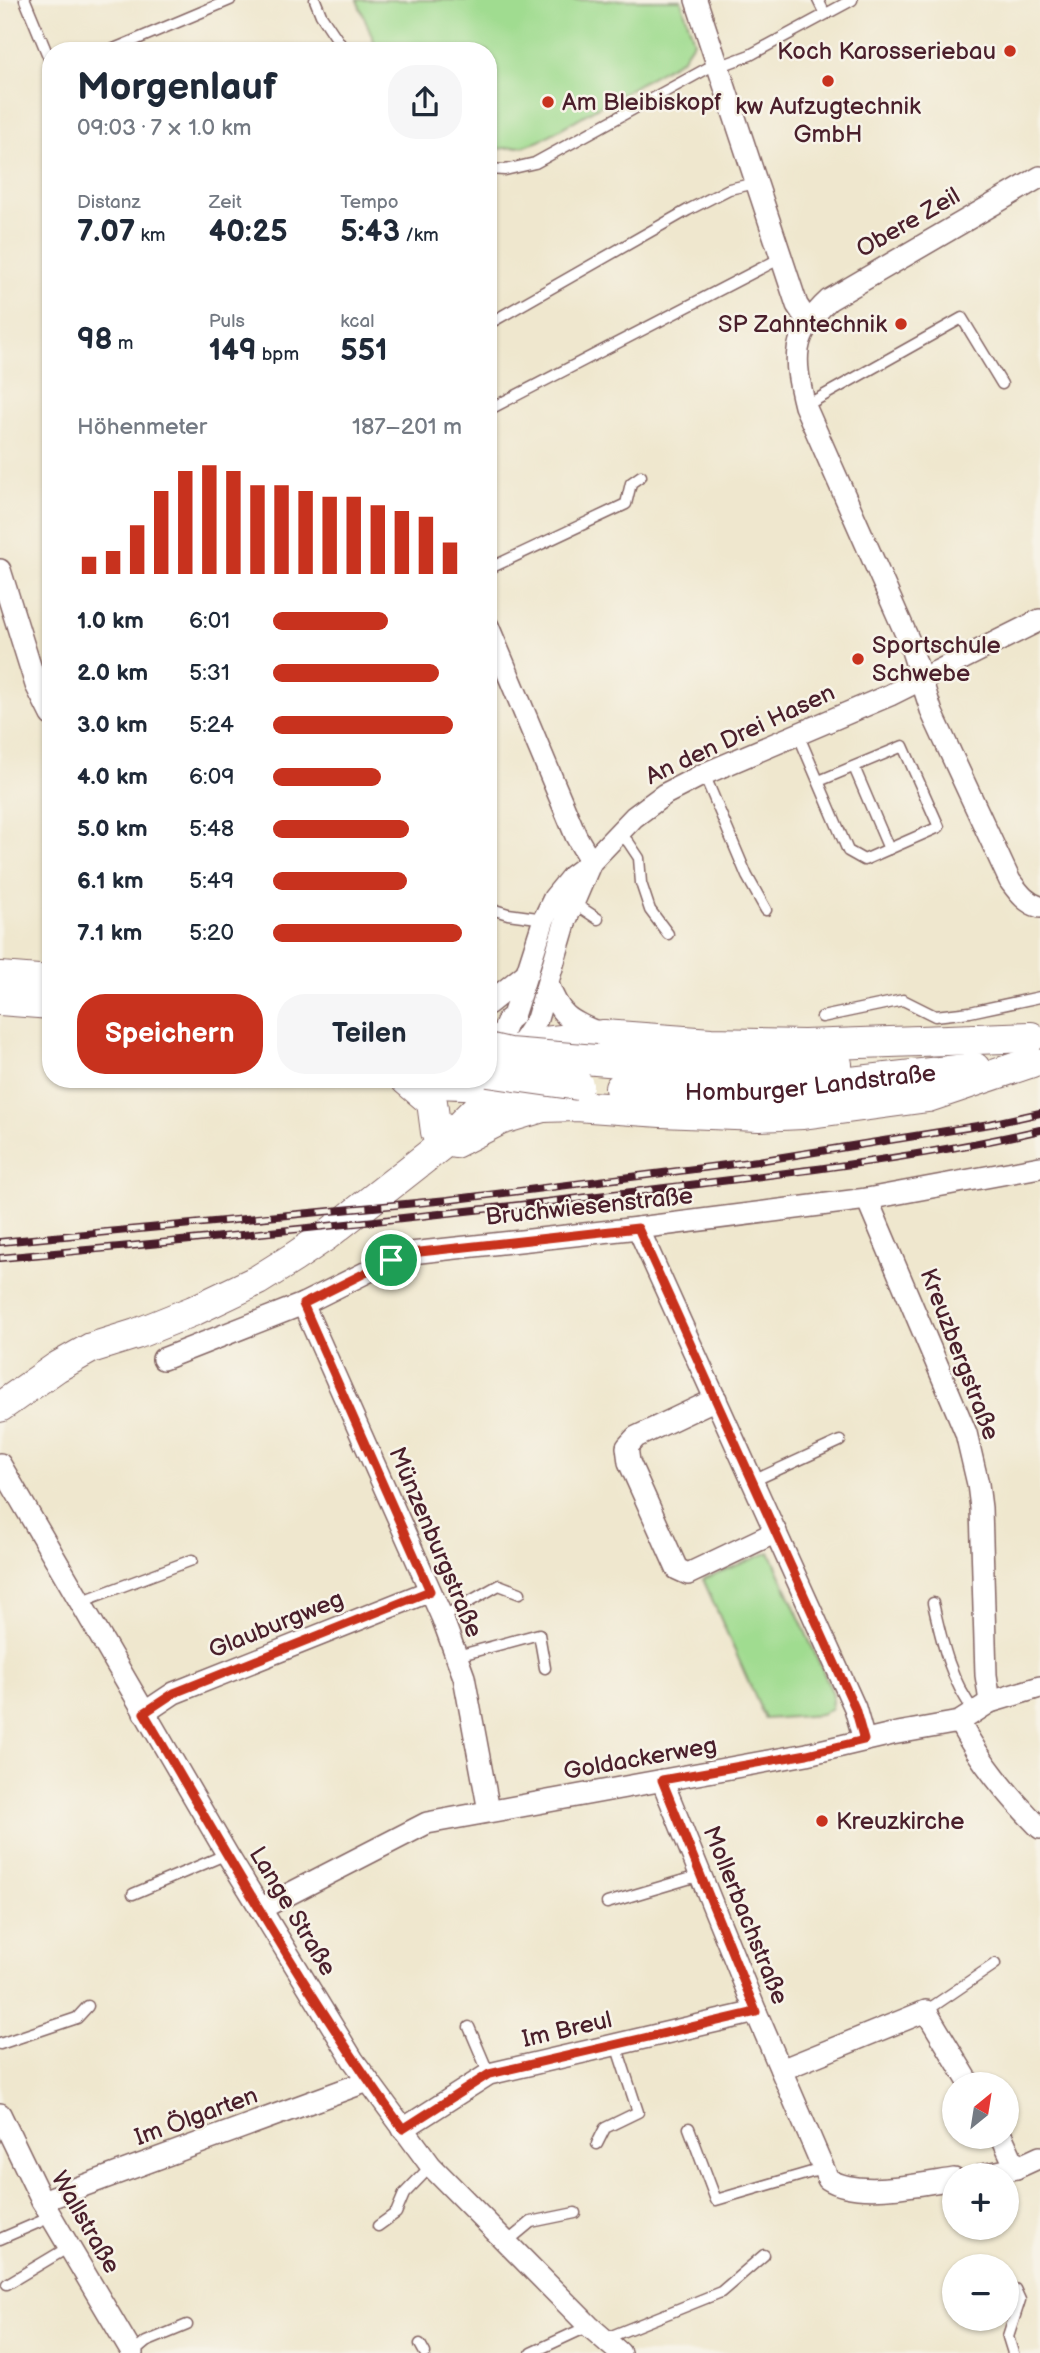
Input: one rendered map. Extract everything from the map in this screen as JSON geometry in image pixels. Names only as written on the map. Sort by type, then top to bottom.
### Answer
[{"type":"main road","points":[[0,977],[42,980]]},
{"type":"main road","points":[[0,1000],[42,1003]]},
{"type":"main road","points":[[497,1062],[518,1048],[536,1043],[600,1048]]},
{"type":"main road","points":[[497,1061],[509,1053],[600,1048]]},
{"type":"main road","name":"Homburger Landstraße","points":[[600,1048],[691,1068],[805,1067],[1036,1048]]},
{"type":"main road","points":[[407,1172],[474,1132],[500,1120],[543,1107],[576,1106],[759,1116],[803,1114],[928,1097],[1036,1048]]},
{"type":"main road","name":"Homburger Landstraße","points":[[497,1071],[578,1085],[664,1092],[762,1092],[1036,1048]]},
{"type":"main road","points":[[497,1081],[511,1096],[543,1107]]},
{"type":"main road","points":[[416,1088],[432,1102],[436,1132]]},
{"type":"main road","points":[[407,1172],[471,1088]]},
{"type":"main road","points":[[0,1407],[57,1367],[90,1348],[136,1334],[258,1280],[327,1235],[439,1147],[486,1099],[486,1088]]},
{"type":"main road","points":[[0,1425],[68,1375],[99,1359],[136,1334]]},
{"type":"street","points":[[696,0],[797,305],[807,320],[798,347],[798,376],[805,405],[908,641],[932,713],[1010,881],[1021,896],[1040,907]]},
{"type":"street","name":"Obere Zeil","points":[[807,320],[839,292],[1040,177]]},
{"type":"street","points":[[0,570],[10,634],[42,697]]},
{"type":"street","name":"An den Drei Hasen","points":[[518,1048],[537,1019],[548,984],[564,908],[591,862],[634,817],[665,794],[704,774],[921,679],[1040,620]]},
{"type":"street","points":[[497,647],[576,836],[591,862]]},
{"type":"street","name":"An den Drei Hasen","points":[[497,1044],[508,1020],[513,1016],[544,919],[564,908]]},
{"type":"street","points":[[497,997],[528,972]]},
{"type":"street","points":[[548,984],[555,1004],[600,1048]]},
{"type":"street","name":"Bruchwiesenstraße","points":[[163,1359],[303,1304],[391,1260],[411,1253],[867,1199],[1040,1167]]},
{"type":"street","name":"Kreuzbergstraße","points":[[867,1199],[956,1404],[973,1461],[981,1508],[986,1675],[975,1712]]},
{"type":"street","points":[[638,1228],[855,1708],[864,1740]]},
{"type":"street","name":"Münzenburgstraße","points":[[303,1304],[457,1656],[464,1677],[489,1811]]},
{"type":"street","points":[[716,1399],[636,1437],[627,1447],[629,1462],[677,1569],[688,1574],[776,1532]]},
{"type":"street","name":"Lange Straße","points":[[0,1464],[227,1854],[368,2081],[431,2166],[620,2353]]},
{"type":"street","name":"Glauburgweg","points":[[144,1713],[174,1693],[430,1591]]},
{"type":"street","name":"Goldackerweg","points":[[260,1909],[427,1823],[807,1754],[975,1712],[1040,1687]]},
{"type":"street","points":[[975,1712],[977,1755],[1007,1795],[1040,1828]]},
{"type":"street","name":"Mollerbachstraße","points":[[662,1780],[822,2169]]},
{"type":"street","points":[[781,2070],[926,2011],[963,2072]]},
{"type":"street","name":"Im Breul","points":[[403,2129],[489,2074],[756,2012]]},
{"type":"street","name":"Im Ölgarten","points":[[47,2209],[368,2081]]},
{"type":"street","name":"Wallstraße","points":[[0,2114],[6,2144],[132,2353]]},
{"type":"street","points":[[1019,2167],[1040,2157]]},
{"type":"street","points":[[822,2169],[828,2179],[837,2185],[858,2189],[942,2180]]},
{"type":"lane","points":[[25,0],[42,42]]},
{"type":"lane","points":[[130,42],[230,0]]},
{"type":"lane","points":[[315,0],[321,15],[339,42]]},
{"type":"lane","points":[[818,0],[825,14]]},
{"type":"lane","points":[[497,170],[535,163],[717,65],[750,55],[852,0]]},
{"type":"lane","points":[[497,319],[688,210],[729,189],[757,183]]},
{"type":"lane","points":[[497,405],[782,258]]},
{"type":"lane","points":[[805,405],[962,318],[1002,384]]},
{"type":"lane","points":[[497,565],[626,504],[631,483],[641,476]]},
{"type":"lane","points":[[798,734],[848,851],[864,860],[939,827],[903,746],[819,781]]},
{"type":"lane","points":[[854,767],[889,849]]},
{"type":"lane","points":[[704,774],[747,876],[766,910]]},
{"type":"lane","points":[[619,832],[639,858],[641,883],[650,910],[668,934]]},
{"type":"lane","points":[[564,908],[583,909],[598,919]]},
{"type":"lane","points":[[497,911],[544,919]]},
{"type":"lane","points":[[497,916],[508,914]]},
{"type":"lane","points":[[822,1017],[903,1000],[935,1016],[970,1012],[1040,997]]},
{"type":"lane","points":[[753,1480],[840,1441]]},
{"type":"lane","points":[[79,1602],[192,1560]]},
{"type":"lane","points":[[442,1617],[499,1585],[520,1593]]},
{"type":"lane","points":[[933,1603],[943,1647],[962,1695],[975,1712]]},
{"type":"lane","points":[[457,1656],[539,1634],[545,1668]]},
{"type":"lane","points":[[133,1894],[227,1854]]},
{"type":"lane","points":[[607,1903],[701,1875]]},
{"type":"lane","points":[[926,2011],[995,1964]]},
{"type":"lane","points":[[0,2044],[77,2018],[88,2006]]},
{"type":"lane","points":[[469,2027],[489,2074]]},
{"type":"lane","points":[[597,2144],[605,2128],[638,2112],[616,2045]]},
{"type":"lane","points":[[689,2128],[716,2200],[822,2169]]},
{"type":"lane","points":[[378,2226],[396,2213],[404,2194],[431,2166]]},
{"type":"lane","points":[[0,2239],[47,2209]]},
{"type":"lane","points":[[507,2242],[531,2222],[575,2213]]},
{"type":"lane","points":[[7,2284],[69,2247]]},
{"type":"lane","points":[[531,2353],[721,2292],[764,2255]]},
{"type":"lane","points":[[132,2353],[146,2342],[187,2325]]},
{"type":"lane","points":[[1010,2331],[1008,2337],[1013,2353]]},
{"type":"green space","name":"Am Bleibiskopf","points":[[357,0],[681,0],[694,41],[682,59],[539,141],[525,146],[497,149],[497,42],[374,42]]},
{"type":"green space","points":[[770,1552],[833,1694],[831,1708],[821,1715],[765,1719],[703,1579]]},
{"type":"railway","points":[[0,1242],[448,1200],[758,1161],[990,1124],[1040,1113]]},
{"type":"railway","points":[[0,1258],[395,1219],[734,1179],[888,1159],[1040,1130]]},
{"type":"place","name":"Koch Karosseriebau","points":[[1010,51]]},
{"type":"place","name":"kw Aufzugtechnik GmbH","points":[[828,81]]},
{"type":"place","name":"Am Bleibiskopf","points":[[548,102]]},
{"type":"place","name":"SP Zahntechnik","points":[[901,324]]},
{"type":"place","name":"Sportschule Schwebe","points":[[858,659]]},
{"type":"place","name":"Kreuzkirche","points":[[822,1821]]},
{"type":"route","points":[[638,1228],[855,1708],[864,1740],[807,1754],[662,1780],[756,2012],[489,2074],[403,2129],[353,2060],[144,1713],[174,1693],[430,1591],[303,1304],[391,1260],[411,1253],[488,1243],[638,1228]]}]
